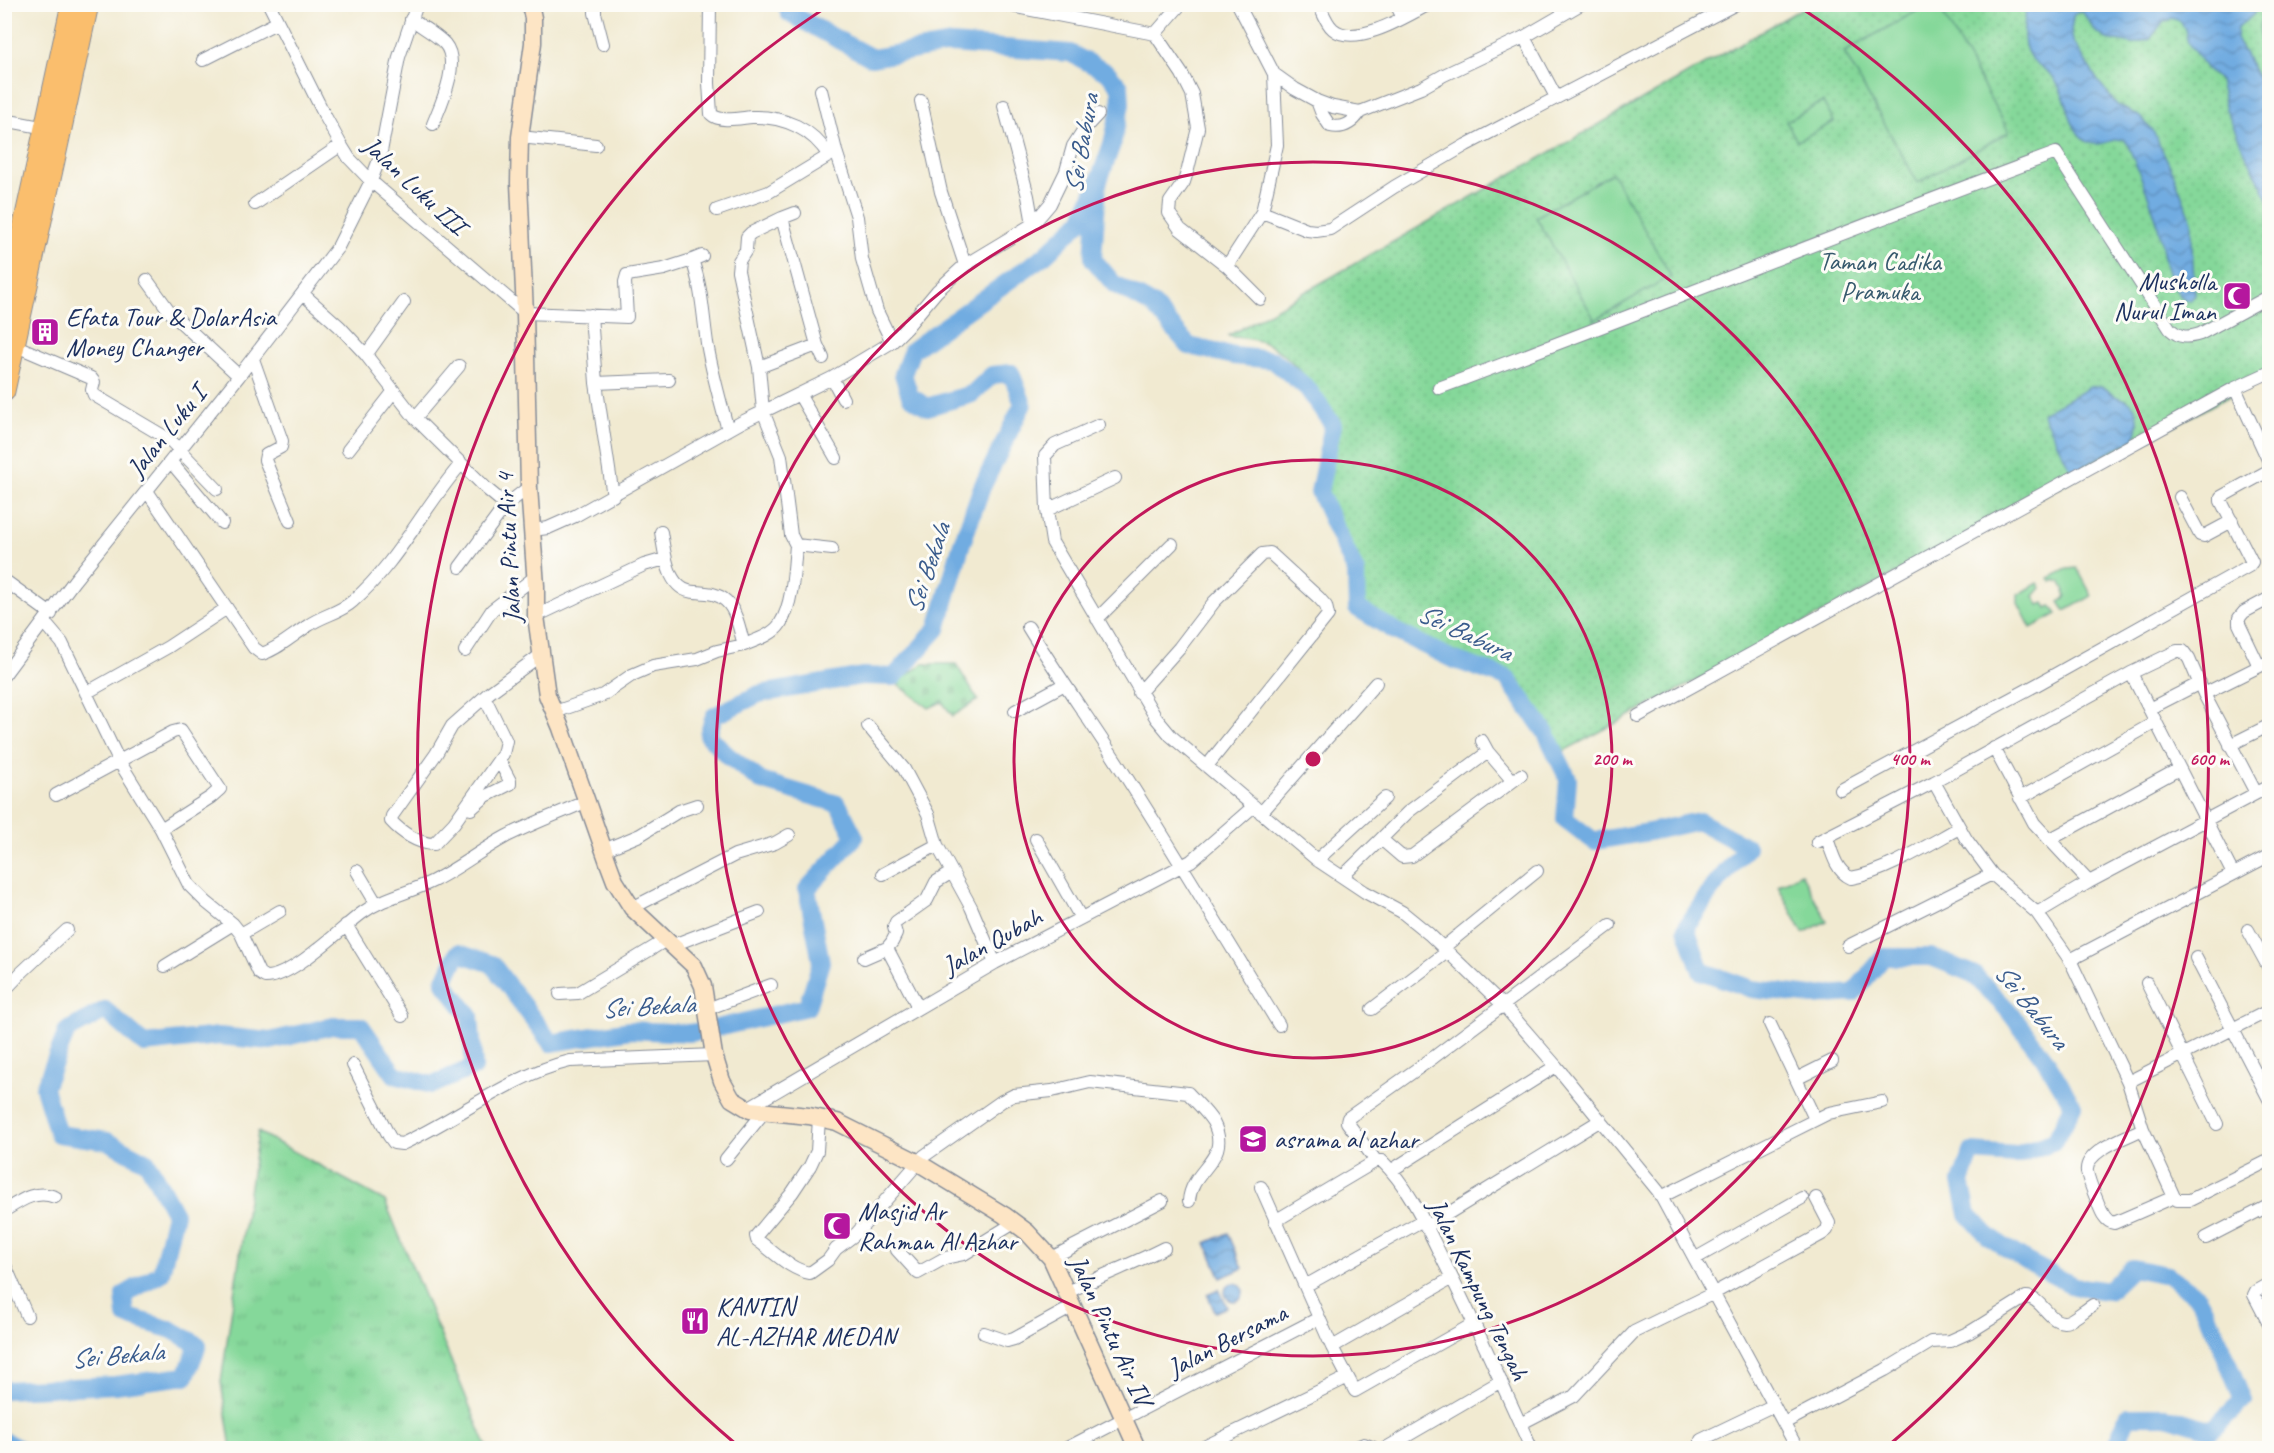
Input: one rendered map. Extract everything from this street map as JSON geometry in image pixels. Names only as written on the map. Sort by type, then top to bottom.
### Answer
[{"type":"highway","points":[[4,317],[72,4]]},
{"type":"highway","points":[[4,391],[14,345],[20,250],[88,4]]},
{"type":"main road","name":"Jalan Pintu Air 4","points":[[530,4],[533,18],[533,43],[520,137],[519,183],[529,487],[536,616],[543,677],[547,695],[615,880],[632,908],[694,966],[703,987],[712,1049]]},
{"type":"main road","points":[[712,1049],[726,1090],[732,1099],[746,1109]]},
{"type":"main road","name":"Jalan Pintu Air IV","points":[[746,1109],[837,1122],[917,1162],[1014,1223],[1037,1242],[1051,1258],[1071,1299],[1137,1449]]},
{"type":"street","name":"Jalan Luku III","points":[[269,4],[349,158],[371,181],[525,313]]},
{"type":"street","name":"Jalan Luku I","points":[[4,675],[74,581],[253,359],[338,247],[371,181],[380,156],[399,57],[417,4]]},
{"type":"street","points":[[595,4],[603,45]]},
{"type":"street","points":[[710,4],[711,114],[715,118],[722,119],[756,117],[778,119],[796,125],[822,143],[833,154]]},
{"type":"street","points":[[1155,34],[1181,4]]},
{"type":"street","points":[[1227,266],[1262,212],[1277,145],[1274,74],[1238,4]]},
{"type":"street","points":[[1319,4],[1332,28],[1348,36],[1358,36],[1403,18],[1429,4]]},
{"type":"street","points":[[1396,4],[1403,18]]},
{"type":"street","points":[[1274,74],[1295,90],[1317,101],[1332,107],[1360,112],[1421,88],[1524,37],[1581,4]]},
{"type":"street","points":[[1262,212],[1307,230],[1330,229],[1394,187],[1556,97],[1736,4]]},
{"type":"street","points":[[1007,5],[1155,34],[1182,74],[1192,94],[1198,128],[1188,170],[1184,182],[1170,202],[1170,213],[1180,229],[1227,266],[1260,299]]},
{"type":"street","points":[[411,19],[446,45],[452,59],[446,93],[433,124]]},
{"type":"street","points":[[203,60],[278,22]]},
{"type":"street","points":[[1524,37],[1556,97]]},
{"type":"street","points":[[821,90],[833,154],[857,217],[862,259],[877,311],[892,342]]},
{"type":"street","points":[[921,100],[941,192],[965,264]]},
{"type":"street","points":[[1317,101],[1329,126],[1339,128],[1346,125],[1360,112]]},
{"type":"street","points":[[1004,106],[1028,196],[1033,224]]},
{"type":"street","points":[[532,530],[548,528],[614,496],[728,430],[832,378],[892,342],[937,291],[965,264],[1033,224],[1050,204],[1066,171],[1073,146],[1098,114]]},
{"type":"street","points":[[4,120],[46,128]]},
{"type":"street","points":[[520,137],[596,146]]},
{"type":"street","points":[[255,204],[341,145]]},
{"type":"street","points":[[1439,388],[2056,153],[2170,329],[2178,336],[2189,338],[2200,334],[2270,296]]},
{"type":"street","points":[[717,210],[770,192],[833,154]]},
{"type":"street","points":[[555,712],[603,695],[632,675],[653,666],[697,659],[717,651],[744,645],[766,636],[780,625],[793,583],[796,545],[789,528],[781,456],[763,411],[759,367],[738,271],[747,237],[795,213]]},
{"type":"street","points":[[782,218],[817,345],[823,358]]},
{"type":"street","points":[[525,313],[627,317],[625,282],[627,275],[664,269],[697,258],[707,344],[728,430]]},
{"type":"street","points":[[147,280],[170,312],[239,376]]},
{"type":"street","points":[[303,294],[340,327],[366,355],[415,418],[506,505]]},
{"type":"street","points":[[366,355],[404,302]]},
{"type":"street","points":[[591,315],[596,383],[614,496]]},
{"type":"street","points":[[14,345],[91,378],[94,382],[92,390],[94,395],[161,434],[180,450],[217,489]]},
{"type":"street","points":[[759,367],[817,345]]},
{"type":"street","points":[[253,359],[282,441],[281,447],[266,455],[265,460],[290,521]]},
{"type":"street","points":[[415,418],[459,366]]},
{"type":"street","points":[[1638,716],[2235,388],[2270,372]]},
{"type":"street","points":[[832,378],[843,399]]},
{"type":"street","points":[[596,383],[669,380]]},
{"type":"street","points":[[2235,388],[2270,465]]},
{"type":"street","points":[[348,450],[394,391]]},
{"type":"street","points":[[799,394],[836,458]]},
{"type":"street","points":[[1099,425],[1048,450],[1045,456],[1047,510],[1052,542],[1139,693],[1164,729],[1257,809],[1317,860],[1365,892],[1402,912],[1504,1006],[1601,1120],[1661,1197],[1696,1258],[1797,1449]]},
{"type":"street","points":[[171,462],[222,523]]},
{"type":"street","points":[[147,491],[254,648],[262,654],[279,646],[313,622],[352,602],[378,577],[461,464]]},
{"type":"street","points":[[1841,790],[2038,684],[2249,566],[2252,562],[2221,501],[2222,497],[2270,470]]},
{"type":"street","points":[[1047,510],[1115,478]]},
{"type":"street","points":[[460,567],[506,505],[529,487]]},
{"type":"street","points":[[2180,497],[2200,535],[2204,536],[2232,521]]},
{"type":"street","points":[[661,532],[669,572],[680,588],[688,592],[712,593],[726,600],[732,608],[744,645]]},
{"type":"street","points":[[1097,619],[1172,544]]},
{"type":"street","points":[[796,545],[832,549]]},
{"type":"street","points":[[1139,693],[1179,648],[1214,602],[1262,554],[1270,553],[1319,598],[1326,606],[1328,615],[1207,766]]},
{"type":"street","points":[[536,616],[644,565],[665,559]]},
{"type":"street","points":[[465,651],[492,610],[535,577]]},
{"type":"street","points":[[4,580],[48,618],[119,761],[161,829],[189,885],[233,924],[265,977],[273,978],[313,953],[376,903],[430,883],[454,871],[506,837],[587,801]]},
{"type":"street","points":[[2149,709],[2264,663],[2239,624],[2239,618],[2244,612],[2270,598]]},
{"type":"street","points":[[86,693],[168,646],[227,608]]},
{"type":"street","points":[[1028,627],[1063,685],[1115,760],[1216,920],[1279,1026]]},
{"type":"street","points":[[1959,828],[1865,875],[1851,878],[1845,875],[1822,840],[1934,782],[2131,673],[2177,651],[2183,651],[2189,659],[2256,793]]},
{"type":"street","points":[[499,760],[510,784],[486,796],[454,823],[434,844],[401,831],[391,821],[392,816],[436,754],[452,726],[542,654]]},
{"type":"street","points":[[2131,673],[2233,874]]},
{"type":"street","name":"Jalan Qubah","points":[[746,1109],[995,963],[1181,867],[1257,809],[1376,683]]},
{"type":"street","points":[[1015,711],[1063,685]]},
{"type":"street","points":[[454,823],[499,760],[506,741],[485,698]]},
{"type":"street","points":[[2020,798],[2156,722]]},
{"type":"street","points":[[2230,745],[2270,725]]},
{"type":"street","points":[[868,726],[904,769],[928,814],[937,845],[971,907],[995,963]]},
{"type":"street","points":[[56,795],[173,732],[181,730],[208,769],[219,790],[161,829]]},
{"type":"street","points":[[1343,876],[1408,812],[1485,747],[1517,778],[1412,856],[1402,857],[1381,839]]},
{"type":"street","points":[[1994,748],[2030,816],[2049,840],[2089,882]]},
{"type":"street","points":[[2049,840],[2179,769]]},
{"type":"street","points":[[1934,782],[1959,828],[1992,874],[2037,913],[2070,960],[2128,1082],[2143,1129],[2174,1197],[2178,1200],[2190,1200],[2270,1160]]},
{"type":"street","points":[[2037,913],[2089,882],[2270,786]]},
{"type":"street","points":[[1317,860],[1385,798]]},
{"type":"street","points":[[604,850],[640,835],[679,811],[698,804]]},
{"type":"street","points":[[632,908],[735,855],[775,843],[789,835]]},
{"type":"street","points":[[1036,839],[1081,918]]},
{"type":"street","points":[[883,874],[937,845]]},
{"type":"street","points":[[2070,960],[2270,855]]},
{"type":"street","points":[[357,871],[376,903]]},
{"type":"street","points":[[1372,1009],[1537,871]]},
{"type":"street","points":[[864,958],[887,948],[894,939],[896,922],[929,898],[930,891],[936,882],[952,872]]},
{"type":"street","points":[[1848,946],[1992,874]]},
{"type":"street","points":[[241,934],[280,911]]},
{"type":"street","points":[[560,994],[578,993],[670,943],[759,912]]},
{"type":"street","points":[[165,966],[233,924]]},
{"type":"street","points":[[346,925],[402,1016]]},
{"type":"street","points":[[1275,1221],[1376,1161],[1347,1122],[1348,1118],[1504,1006],[1610,925]]},
{"type":"street","points":[[4,991],[66,930]]},
{"type":"street","points":[[2247,930],[2270,970]]},
{"type":"street","points":[[887,948],[918,1007]]},
{"type":"street","points":[[2196,958],[2269,1099]]},
{"type":"street","points":[[2147,983],[2217,1124]]},
{"type":"street","points":[[708,1011],[771,985]]},
{"type":"street","points":[[2128,1082],[2270,1010]]},
{"type":"street","points":[[1770,1024],[1815,1119]]},
{"type":"street","points":[[353,1065],[389,1136],[394,1143],[402,1144],[512,1085],[555,1065],[570,1061],[712,1049]]},
{"type":"street","points":[[1796,1079],[1832,1061]]},
{"type":"street","points":[[1392,1170],[1556,1066]]},
{"type":"street","points":[[819,1118],[817,1151],[810,1166],[792,1193],[756,1236],[757,1240],[793,1268],[810,1273],[828,1260],[836,1249],[856,1233],[917,1162],[1002,1101],[1014,1095],[1052,1091],[1090,1083],[1188,1093],[1213,1122],[1218,1145],[1213,1159],[1189,1192],[1189,1201]]},
{"type":"street","points":[[1661,1197],[1815,1119],[1838,1110],[1882,1102]]},
{"type":"street","points":[[726,1159],[764,1112]]},
{"type":"street","points":[[1305,1286],[1425,1224],[1601,1120]]},
{"type":"street","points":[[2143,1129],[2096,1153],[2089,1161],[2087,1174],[2101,1210],[2106,1219],[2114,1223],[2174,1197]]},
{"type":"street","name":"Jalan Kampung Tengah","points":[[1376,1161],[1382,1161],[1392,1170],[1425,1224],[1475,1323],[1532,1449]]},
{"type":"street","points":[[1261,1187],[1346,1378],[1353,1389],[1359,1391],[1475,1323]]},
{"type":"street","points":[[4,1211],[22,1199],[33,1195],[45,1193],[55,1197]]},
{"type":"street","points":[[1696,1258],[1802,1198]]},
{"type":"street","points":[[1520,1424],[1574,1396],[1629,1335],[1714,1293],[1827,1230],[1829,1223],[1816,1198]]},
{"type":"street","points":[[1051,1258],[1162,1201]]},
{"type":"street","points":[[2206,1238],[2270,1205]]},
{"type":"street","points":[[897,1250],[918,1273],[945,1257],[964,1254],[1014,1223]]},
{"type":"street","points":[[984,1333],[1006,1341],[1014,1339],[1100,1276],[1133,1265],[1164,1248]]},
{"type":"street","points":[[4,1263],[27,1316]]},
{"type":"street","points":[[1332,1347],[1452,1278]]},
{"type":"street","points":[[2265,1286],[2254,1295],[2270,1326]]},
{"type":"street","points":[[1784,1423],[1885,1370],[1931,1342],[1950,1341],[1970,1332],[2026,1297],[2033,1298],[2052,1317],[2062,1322],[2067,1322],[2093,1305]]},
{"type":"street","name":"Jalan Bersama","points":[[1067,1449],[1319,1318]]},
{"type":"street","points":[[1202,1449],[1346,1378]]},
{"type":"street","points":[[1386,1449],[1500,1381]]},
{"type":"street","points":[[1701,1440],[1774,1405]]},
{"type":"street","points":[[1354,1449],[1364,1444],[1374,1449]]},
{"type":"green space","points":[[1929,4],[1938,5],[2009,132],[1918,183],[1844,52]]},
{"type":"green space","name":"Taman Cadika Pramuka","points":[[1808,5],[2269,5],[2269,375],[1562,752],[1511,672],[1438,645],[1362,605],[1361,568],[1324,490],[1340,424],[1307,378],[1276,349],[1261,341],[1228,336]]},
{"type":"green space","points":[[2269,8],[2269,58],[2261,38],[2260,26]]},
{"type":"green space","points":[[1823,102],[1834,122],[1797,141],[1786,121]]},
{"type":"green space","points":[[1612,173],[1671,276],[1595,320],[1536,217]]},
{"type":"green space","points":[[2077,568],[2092,596],[2065,611],[2059,602],[2066,597],[2065,591],[2060,581],[2052,582],[2049,578],[2067,569]]},
{"type":"green space","points":[[2038,583],[2041,588],[2034,596],[2039,605],[2044,603],[2047,608],[2051,606],[2057,614],[2031,628],[2018,603],[2018,595]]},
{"type":"green space","points":[[923,664],[956,664],[978,700],[953,716],[942,702],[929,708],[896,683]]},
{"type":"green space","points":[[1801,873],[1827,921],[1803,933],[1778,886]]},
{"type":"green space","points":[[258,1132],[385,1201],[487,1448],[231,1448],[221,1382]]},
{"type":"water","points":[[2027,5],[2260,5],[2253,15],[2237,28],[2236,38],[2267,95],[2270,124],[2269,201],[2226,109],[2219,81],[2188,43],[2185,29],[2180,21],[2172,18],[2162,23],[2150,39],[2132,44],[2107,39],[2096,32],[2082,11],[2073,16],[2071,31],[2073,41],[2098,81],[2117,105],[2139,116],[2152,129],[2172,170],[2192,221],[2195,294],[2190,300],[2184,300],[2168,273],[2154,212],[2127,143],[2123,139],[2092,144],[2083,138],[2072,122],[2056,82],[2029,55],[2024,37]]},
{"type":"water","points":[[2101,386],[2134,407],[2138,417],[2136,434],[2134,439],[2072,472],[2042,413],[2090,387]]},
{"type":"water","points":[[1228,1233],[1243,1268],[1221,1278],[1206,1243]]},
{"type":"water","points":[[1234,1283],[1240,1286],[1243,1292],[1240,1298],[1234,1301],[1228,1298],[1225,1292],[1228,1286]]},
{"type":"water","points":[[1219,1289],[1227,1307],[1215,1312],[1207,1294]]},
{"type":"waterway","name":"Sei Babura","points":[[786,4],[789,13],[872,58],[951,44],[1070,53],[1108,73],[1120,87],[1121,104],[1112,144],[1098,183],[1093,259],[1114,284],[1154,306],[1189,346],[1234,356],[1273,360],[1307,388],[1333,425],[1319,492],[1356,572],[1357,608],[1395,631],[1452,659],[1507,678],[1546,733],[1568,779],[1565,819],[1594,841],[1699,821],[1747,847],[1711,890],[1686,928],[1701,971],[1752,989],[1813,996],[1853,993],[1884,957],[1931,957],[1973,974],[2008,1010],[2047,1062],[2073,1106],[2055,1141],[2016,1155],[1972,1152],[1961,1182],[1968,1214],[1989,1237],[2028,1262],[2074,1286],[2108,1291],[2132,1268],[2168,1275],[2197,1296],[2214,1328],[2243,1400],[2212,1430],[2166,1416],[2128,1416],[2117,1442],[2118,1448]]},
{"type":"waterway","name":"Sei Bekala","points":[[4,1390],[115,1385],[186,1376],[198,1345],[172,1330],[126,1316],[124,1295],[161,1273],[175,1214],[147,1162],[107,1141],[58,1134],[44,1088],[67,1031],[105,1010],[144,1044],[219,1036],[270,1041],[332,1026],[361,1026],[395,1075],[432,1085],[474,1067],[470,1016],[444,982],[458,953],[492,964],[551,1043],[630,1030],[688,1033],[704,1031],[807,1007],[821,962],[807,889],[855,837],[838,804],[761,781],[727,755],[708,735],[714,716],[759,694],[862,676],[894,677],[937,629],[961,546],[982,487],[1023,404],[1011,373],[992,375],[972,394],[927,407],[910,396],[903,374],[912,350],[1045,255],[1082,220],[1098,183]]},
{"type":"waterway","name":"Sei Bekala","points":[[4,1441],[18,1448]]},
{"type":"place","name":"Musholla Nurul Iman","points":[[2237,296]]},
{"type":"place","name":"Efata Tour & DolarAsia Money Changer","points":[[45,332]]},
{"type":"place","name":"asrama al azhar","points":[[1253,1139]]},
{"type":"place","name":"Masjid Ar Rahman Al Azhar","points":[[837,1226]]},
{"type":"place","name":"KANTIN AL-AZHAR MEDAN","points":[[695,1321]]}]
